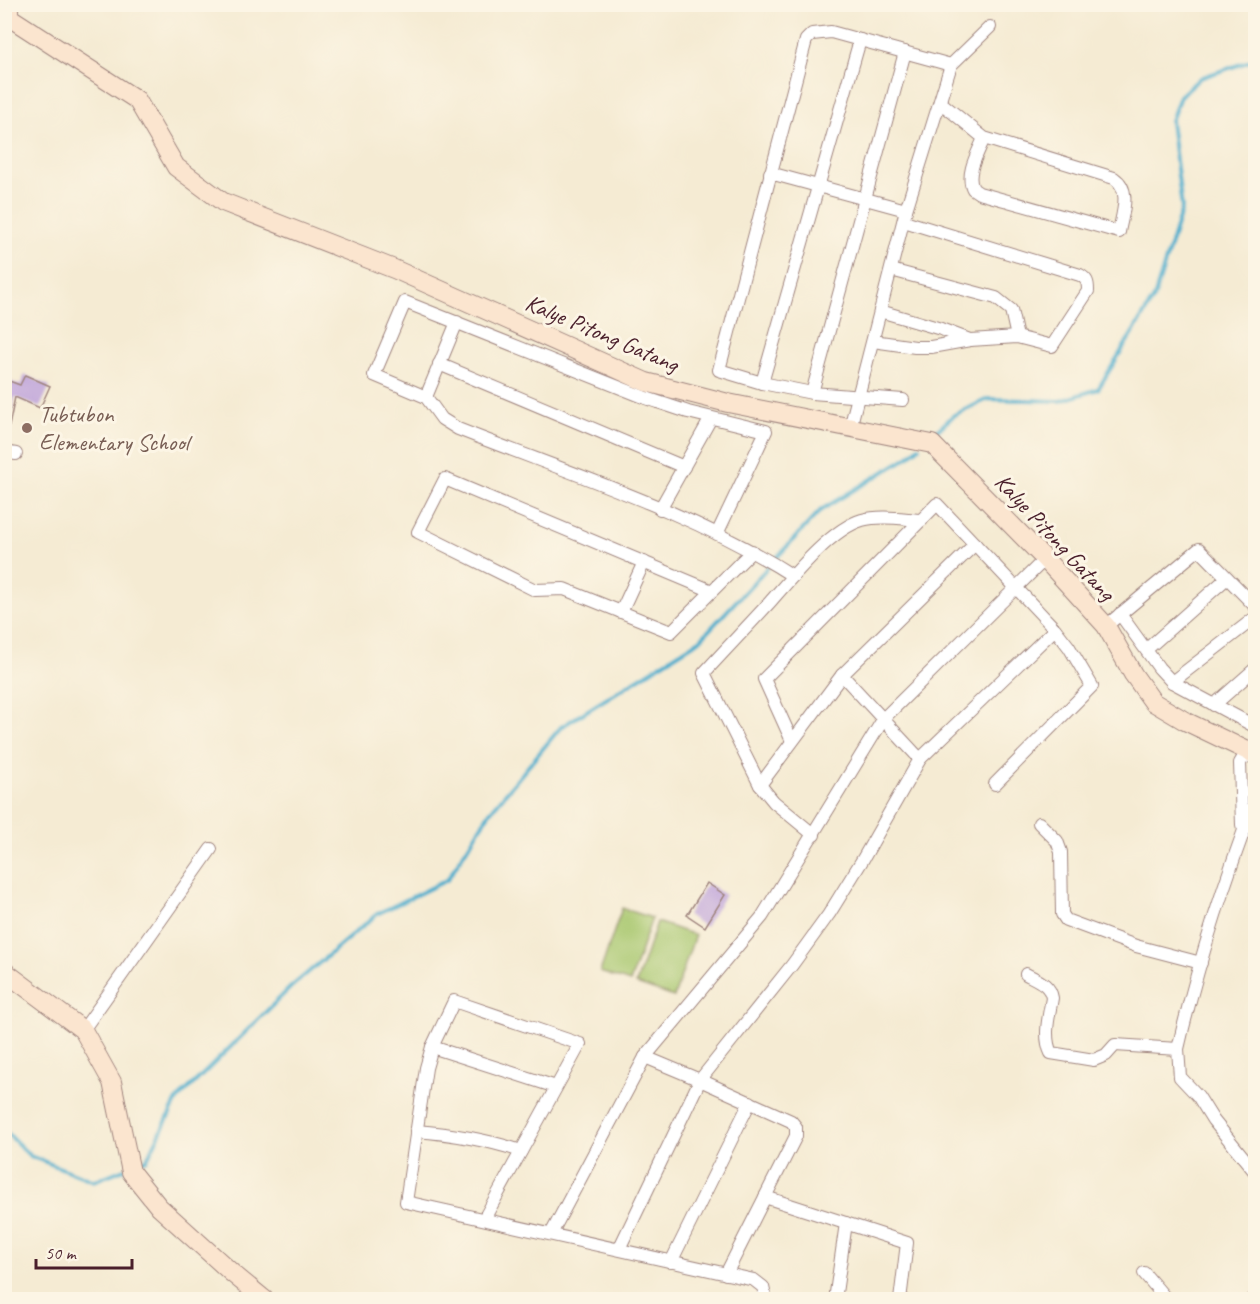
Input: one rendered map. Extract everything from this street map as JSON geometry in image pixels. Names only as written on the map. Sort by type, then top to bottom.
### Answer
[{"type":"street","name":"Kalye Pitong Gatang","points":[[9,4],[9,17],[137,100],[176,166],[223,201],[394,269],[646,382],[728,403],[912,438],[932,444],[1045,559],[1106,626],[1133,674],[1153,702],[1185,721],[1255,755]]},
{"type":"street","points":[[850,428],[905,216],[951,65],[990,27]]},
{"type":"street","points":[[903,400],[812,393],[762,383],[719,370],[806,40],[812,34],[831,32],[951,65]]},
{"type":"street","points":[[762,383],[860,40]]},
{"type":"street","points":[[812,393],[905,52]]},
{"type":"street","points":[[940,102],[984,138],[1114,178],[1120,182],[1124,188],[1125,197],[1119,232],[979,193],[973,189],[970,185],[971,172],[984,138]]},
{"type":"street","points":[[770,173],[865,199],[905,216],[1080,274],[1088,284],[1085,296],[1052,346],[1017,337],[970,340],[931,347],[915,347],[873,340]]},
{"type":"street","points":[[891,270],[996,298],[1011,310],[1017,337]]},
{"type":"street","points":[[717,534],[766,431],[711,418],[646,398],[405,302],[374,375],[426,397],[442,419],[458,429],[717,534],[752,551],[793,576]]},
{"type":"street","points":[[880,311],[970,340]]},
{"type":"street","points":[[426,397],[457,322]]},
{"type":"street","points":[[439,364],[684,467]]},
{"type":"street","points":[[660,509],[711,418]]},
{"type":"street","points":[[712,591],[445,479],[418,532],[535,590],[564,589],[671,632],[712,591],[752,551]]},
{"type":"street","points":[[792,741],[764,679],[937,504],[1055,629],[1069,647],[1092,686],[995,784]]},
{"type":"street","points":[[814,834],[774,802],[760,785],[704,673],[835,534],[863,520],[880,518],[922,520]]},
{"type":"street","points":[[760,785],[842,675],[975,544]]},
{"type":"street","points":[[1106,626],[1199,549],[1256,607]]},
{"type":"street","points":[[551,1234],[645,1058],[762,917],[884,718],[1045,559]]},
{"type":"street","points":[[621,612],[644,562]]},
{"type":"street","points":[[1147,649],[1227,578]]},
{"type":"street","points":[[1120,614],[1159,668],[1172,682],[1255,726]]},
{"type":"street","points":[[1172,682],[1256,617]]},
{"type":"street","points":[[620,1250],[700,1080],[792,965],[829,914],[920,759],[1055,629]]},
{"type":"street","points":[[1214,705],[1256,668]]},
{"type":"street","points":[[842,675],[920,759]]},
{"type":"street","points":[[1243,829],[1240,763],[1243,758],[1255,755]]},
{"type":"street","points":[[1256,798],[1243,829],[1178,1049],[1180,1077],[1198,1096],[1213,1120],[1256,1173]]},
{"type":"street","points":[[1039,824],[1057,841],[1061,852],[1062,914],[1066,920],[1136,946],[1202,963]]},
{"type":"street","points":[[83,1030],[211,849]]},
{"type":"street","points":[[4,971],[83,1030],[112,1082],[130,1165],[159,1207],[232,1273],[265,1299]]},
{"type":"street","points":[[1026,974],[1046,985],[1051,992],[1047,1045],[1051,1053],[1094,1060],[1102,1058],[1117,1045],[1178,1049]]},
{"type":"street","points":[[484,1219],[580,1044],[454,1001],[432,1047],[422,1088],[406,1202],[760,1282],[766,1293],[766,1299]]},
{"type":"street","points":[[432,1047],[556,1088]]},
{"type":"street","points":[[645,1058],[750,1102],[791,1121],[796,1127],[796,1136],[726,1274]]},
{"type":"street","points":[[671,1262],[750,1102]]},
{"type":"street","points":[[416,1131],[486,1140],[521,1151]]},
{"type":"street","points":[[765,1197],[907,1243],[900,1299]]},
{"type":"street","points":[[835,1299],[846,1223]]},
{"type":"street","points":[[1144,1273],[1167,1299]]},
{"type":"street","points":[[1252,1299],[1256,1296]]},
{"type":"street","points":[[4,1298],[9,1299]]},
{"type":"green space","points":[[622,908],[652,918],[630,982],[600,972]]},
{"type":"green space","points":[[657,922],[695,935],[674,997],[636,984]]},
{"type":"building","points":[[25,375],[50,386],[40,408],[15,397],[9,426],[4,425],[4,379],[20,385]]},
{"type":"building","points":[[707,883],[725,895],[705,927],[687,915]]},
{"type":"waterway","points":[[929,438],[954,415],[988,399],[1060,401],[1098,389],[1154,298],[1182,208],[1171,121],[1180,96],[1200,78],[1256,59]]},
{"type":"waterway","points":[[136,1163],[147,1159],[177,1100],[291,987],[377,914],[447,880],[490,812],[561,727],[700,640],[821,510],[908,457],[919,447]]},
{"type":"waterway","points":[[4,1130],[30,1156],[94,1181],[124,1169]]},
{"type":"place","name":"Tubtubon Elementary School","points":[[27,428]]}]
